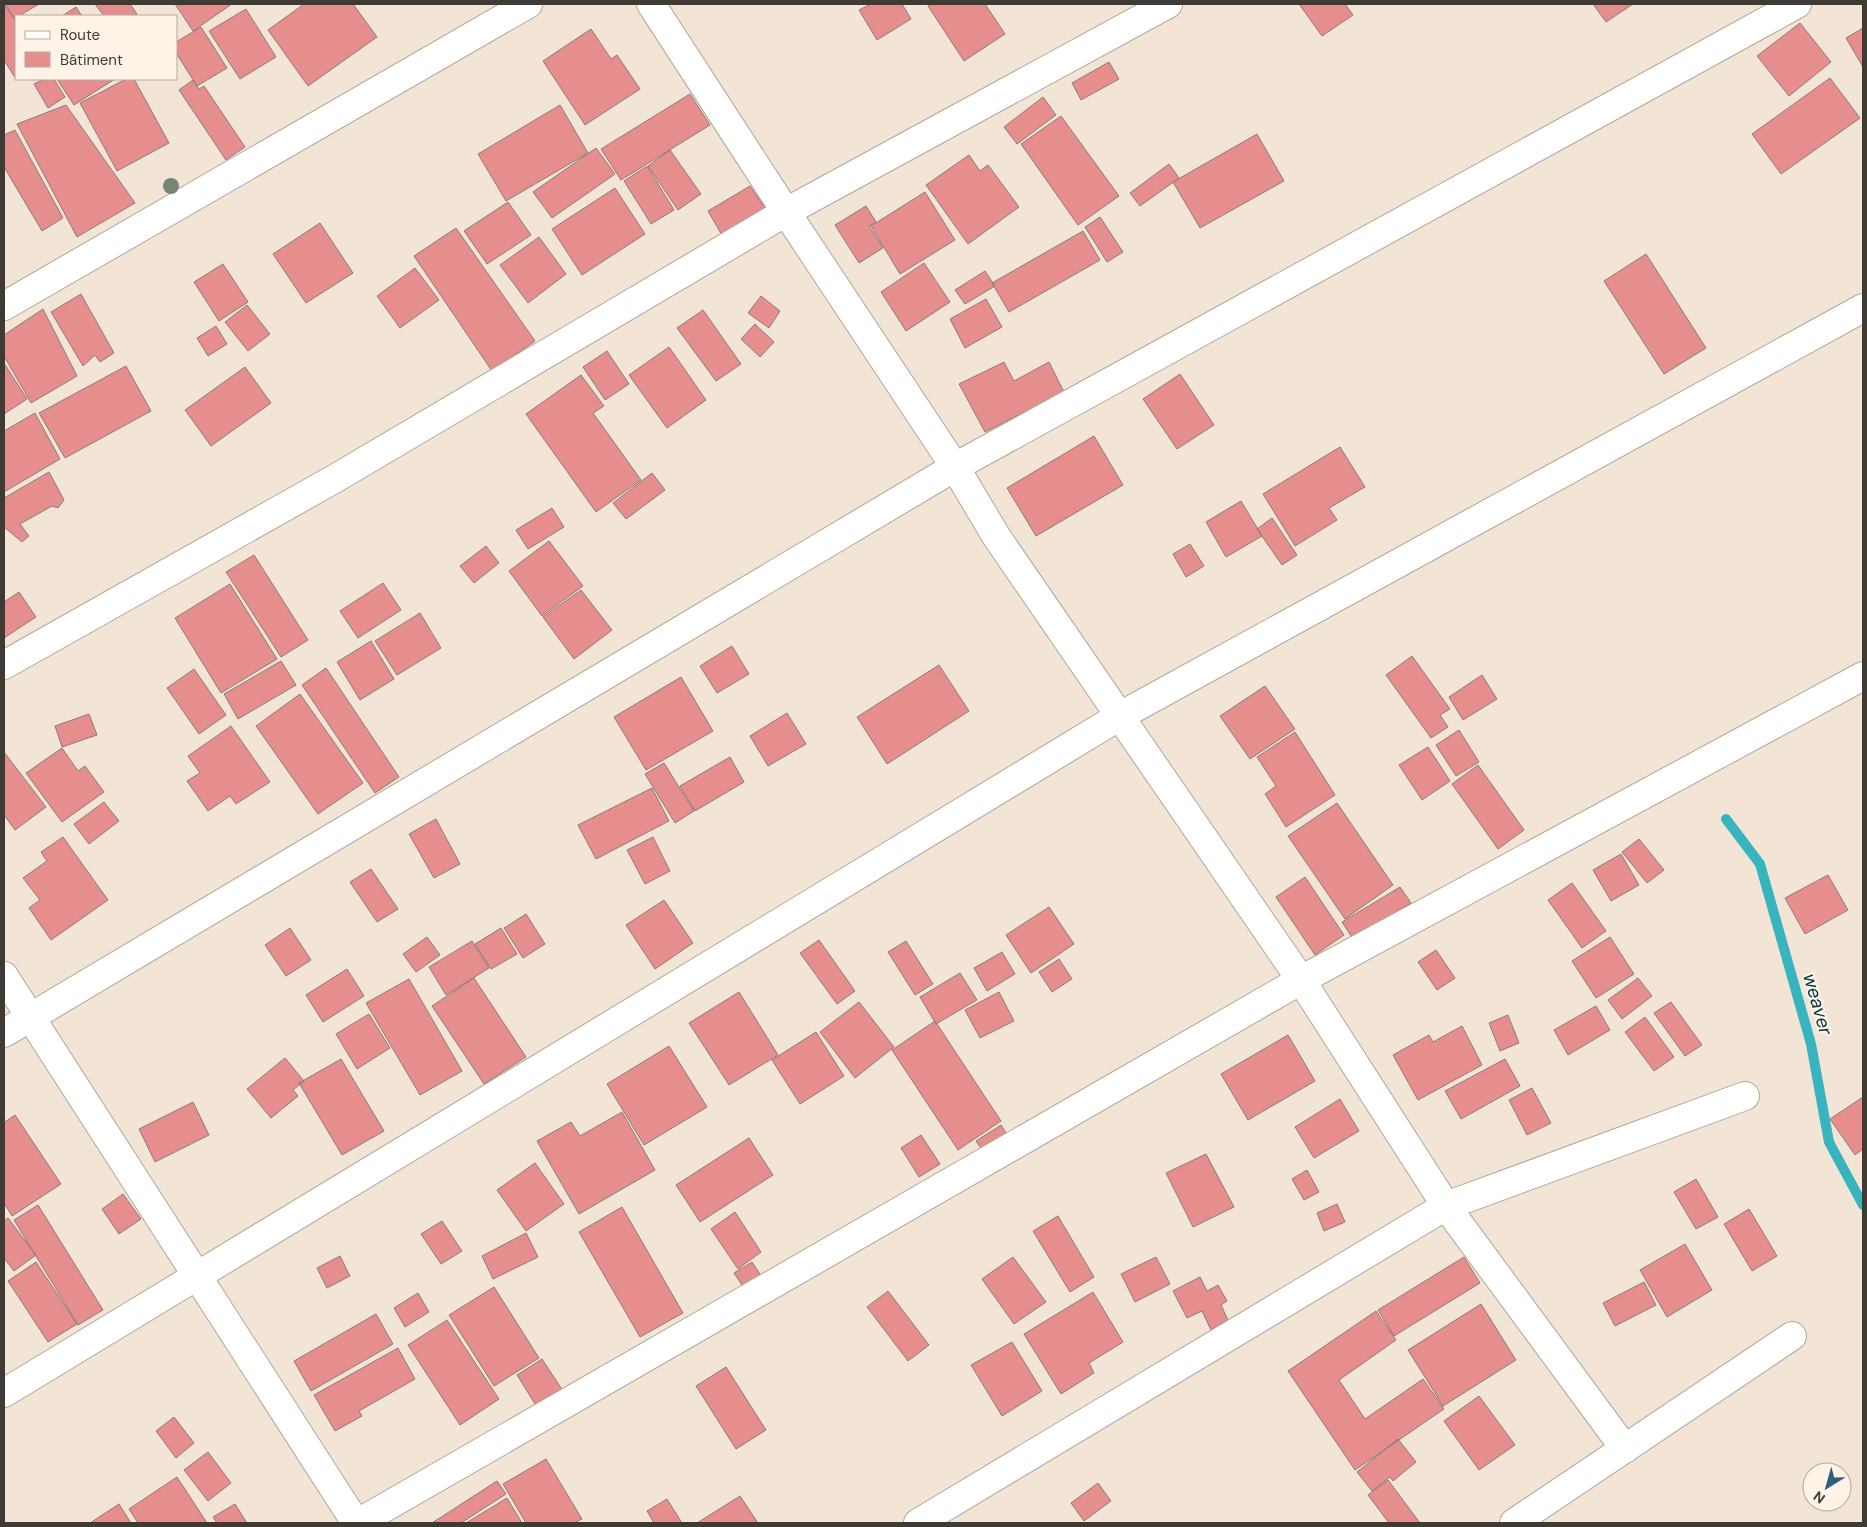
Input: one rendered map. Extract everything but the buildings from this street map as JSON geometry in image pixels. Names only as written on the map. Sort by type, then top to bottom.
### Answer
[{"type":"street","points":[[4,306],[528,4]]},
{"type":"street","points":[[651,4],[955,467],[996,536],[1301,980],[1446,1206],[1625,1449]]},
{"type":"street","points":[[4,665],[336,478],[786,212],[1168,4]]},
{"type":"street","points":[[4,1033],[955,467],[1797,4]]},
{"type":"street","points":[[4,1393],[1120,716],[1863,308]]},
{"type":"street","points":[[4,976],[357,1523],[1301,980],[1863,676]]},
{"type":"street","points":[[918,1523],[1446,1206],[1745,1096]]},
{"type":"street","points":[[1514,1523],[1792,1336]]},
{"type":"waterway","name":"weaver","points":[[1726,819],[1760,864],[1811,1044],[1829,1142],[1863,1205]]}]
